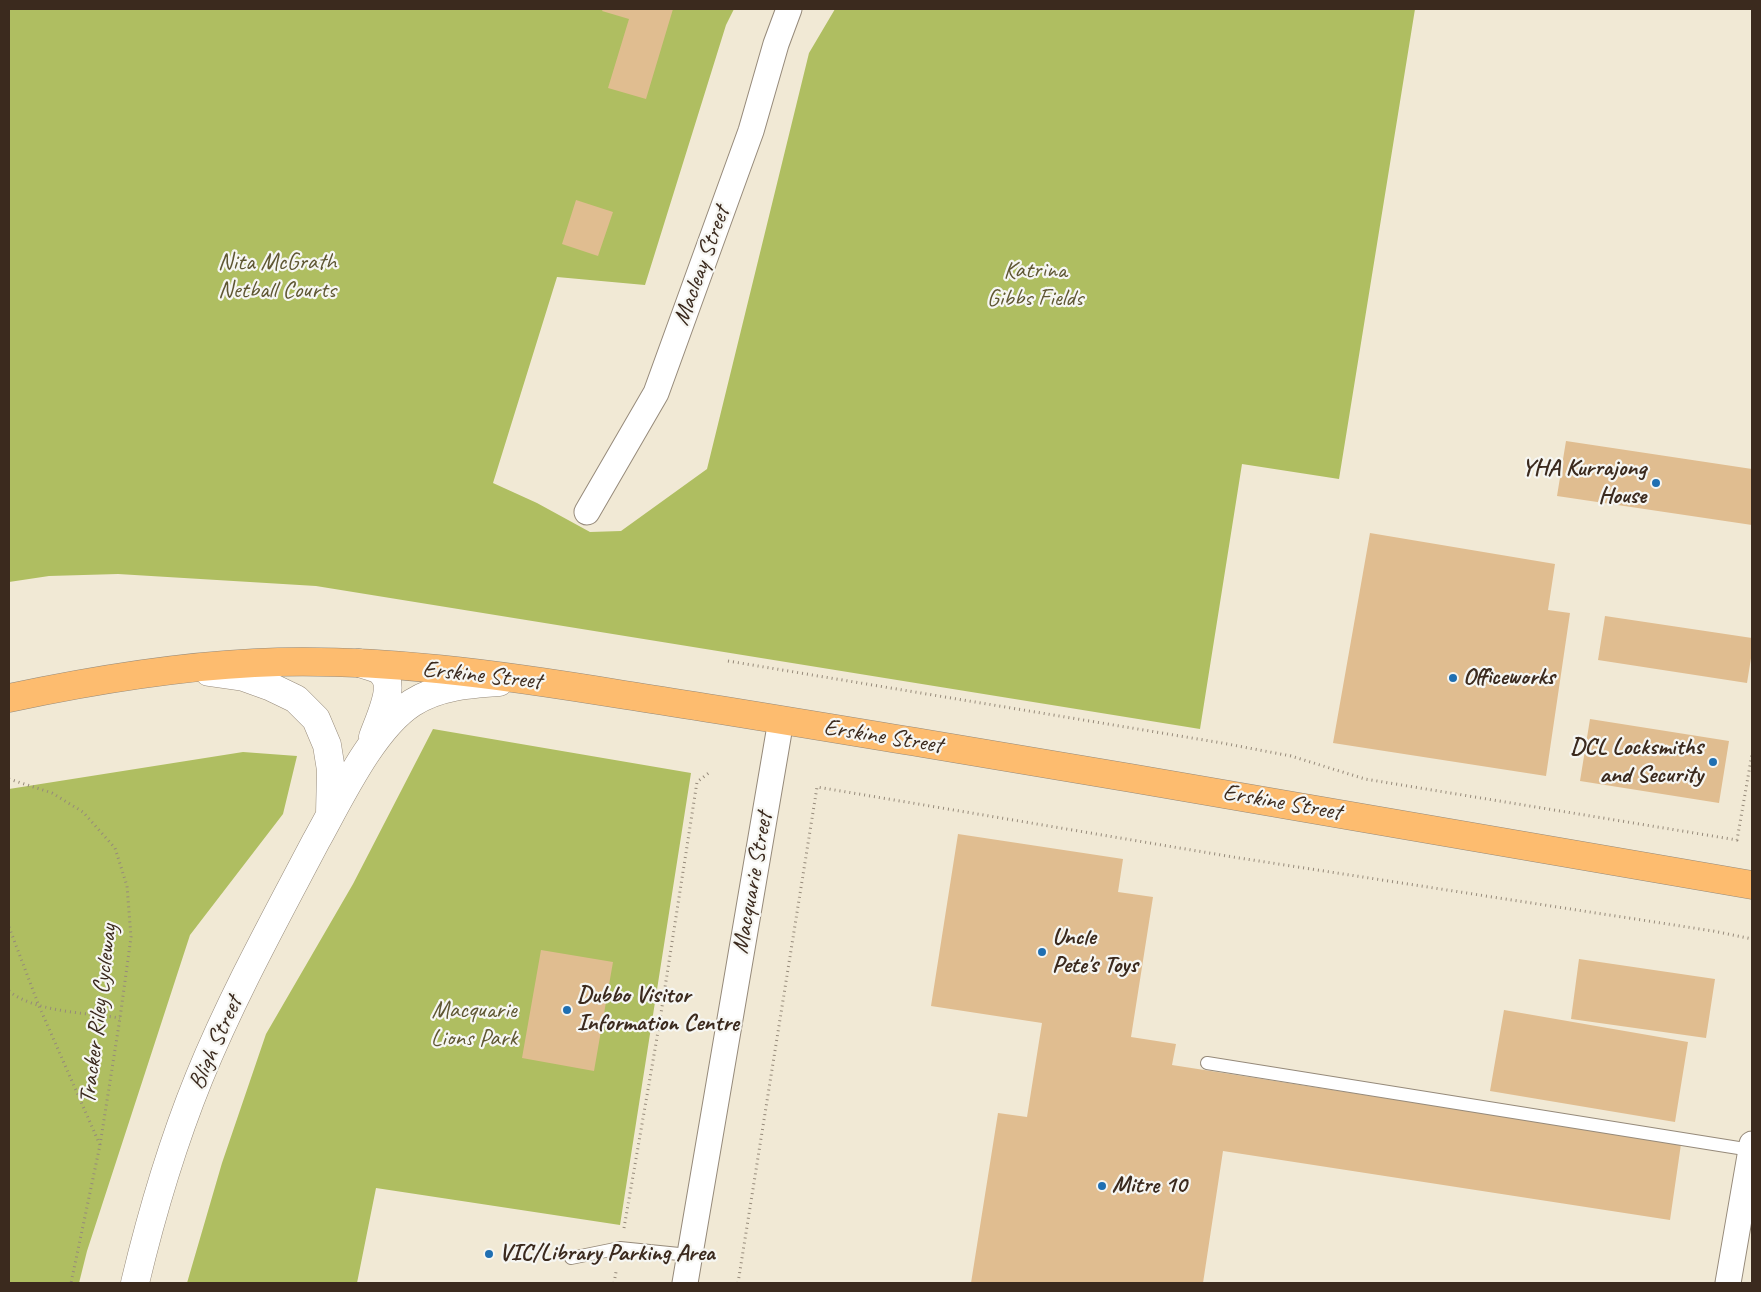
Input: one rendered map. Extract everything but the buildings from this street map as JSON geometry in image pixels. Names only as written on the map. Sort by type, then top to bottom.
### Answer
[{"type":"highway","name":"Erskine Street","points":[[9,698],[180,669],[255,663],[359,663],[533,680],[1242,796],[1752,886]]},
{"type":"street","name":"Macleay Street","points":[[586,512],[656,393],[751,131],[776,44],[789,9]]},
{"type":"street","name":"Bligh Street","points":[[359,663],[379,670],[384,674],[388,682],[385,703],[369,748]]},
{"type":"street","name":"Bligh Street","points":[[180,669],[244,677],[278,690],[296,700],[316,719],[327,745],[331,770],[330,815]]},
{"type":"street","name":"Bligh Street","points":[[135,1283],[145,1239],[171,1157],[199,1079],[267,935],[330,815],[369,748],[392,720],[412,703],[436,691],[464,685],[533,680]]},
{"type":"street","name":"Macquarie Street","points":[[684,1283],[782,720]]},
{"type":"street","points":[[1728,1283],[1752,1147]]},
{"type":"lane","points":[[1207,1063],[1752,1147]]},
{"type":"lane","points":[[571,1258],[620,1248],[689,1254]]},
{"type":"path","points":[[728,661],[1242,747],[1291,756],[1365,778],[1737,840],[1752,754]]},
{"type":"path","points":[[614,1283],[659,1026],[698,782],[710,772]]},
{"type":"path","name":"Tracker Riley Cycleway","points":[[9,779],[52,793],[83,812],[115,848],[127,886],[131,937],[120,1018],[100,1145],[71,1283]]},
{"type":"path","points":[[738,1283],[817,788],[1233,857],[1713,931],[1752,939]]},
{"type":"path","points":[[9,927],[39,1006],[100,1145]]},
{"type":"path","points":[[9,991],[15,996],[39,1006],[120,1018]]},
{"type":"green space","points":[[9,9],[734,9],[726,25],[645,285],[557,277],[493,483],[537,503],[590,532],[621,531],[707,469],[809,53],[835,9],[1415,9],[1339,479],[1242,464],[1200,729],[316,586],[118,574],[49,576],[9,582]]},
{"type":"green space","name":"Macquarie Lions Park","points":[[433,729],[691,773],[620,1225],[376,1188],[357,1283],[187,1283],[222,1163],[266,1034],[353,884]]},
{"type":"green space","points":[[243,752],[297,756],[283,814],[190,935],[87,1251],[79,1283],[9,1283],[9,789]]},
{"type":"place","name":"YHA Kurrajong House","points":[[1656,483]]},
{"type":"place","name":"Officeworks","points":[[1453,678]]},
{"type":"place","name":"DCL Locksmiths and Security","points":[[1713,762]]},
{"type":"place","name":"Uncle Pete's Toys","points":[[1042,952]]},
{"type":"place","name":"Dubbo Visitor Information Centre","points":[[567,1010]]},
{"type":"place","name":"Mitre 10","points":[[1102,1186]]},
{"type":"place","name":"VIC/Library Parking Area","points":[[489,1254]]},
{"type":"park label","name":"Nita McGrath Netball Courts","points":[[277,277]]},
{"type":"park label","name":"Katrina Gibbs Fields","points":[[1035,285]]}]
